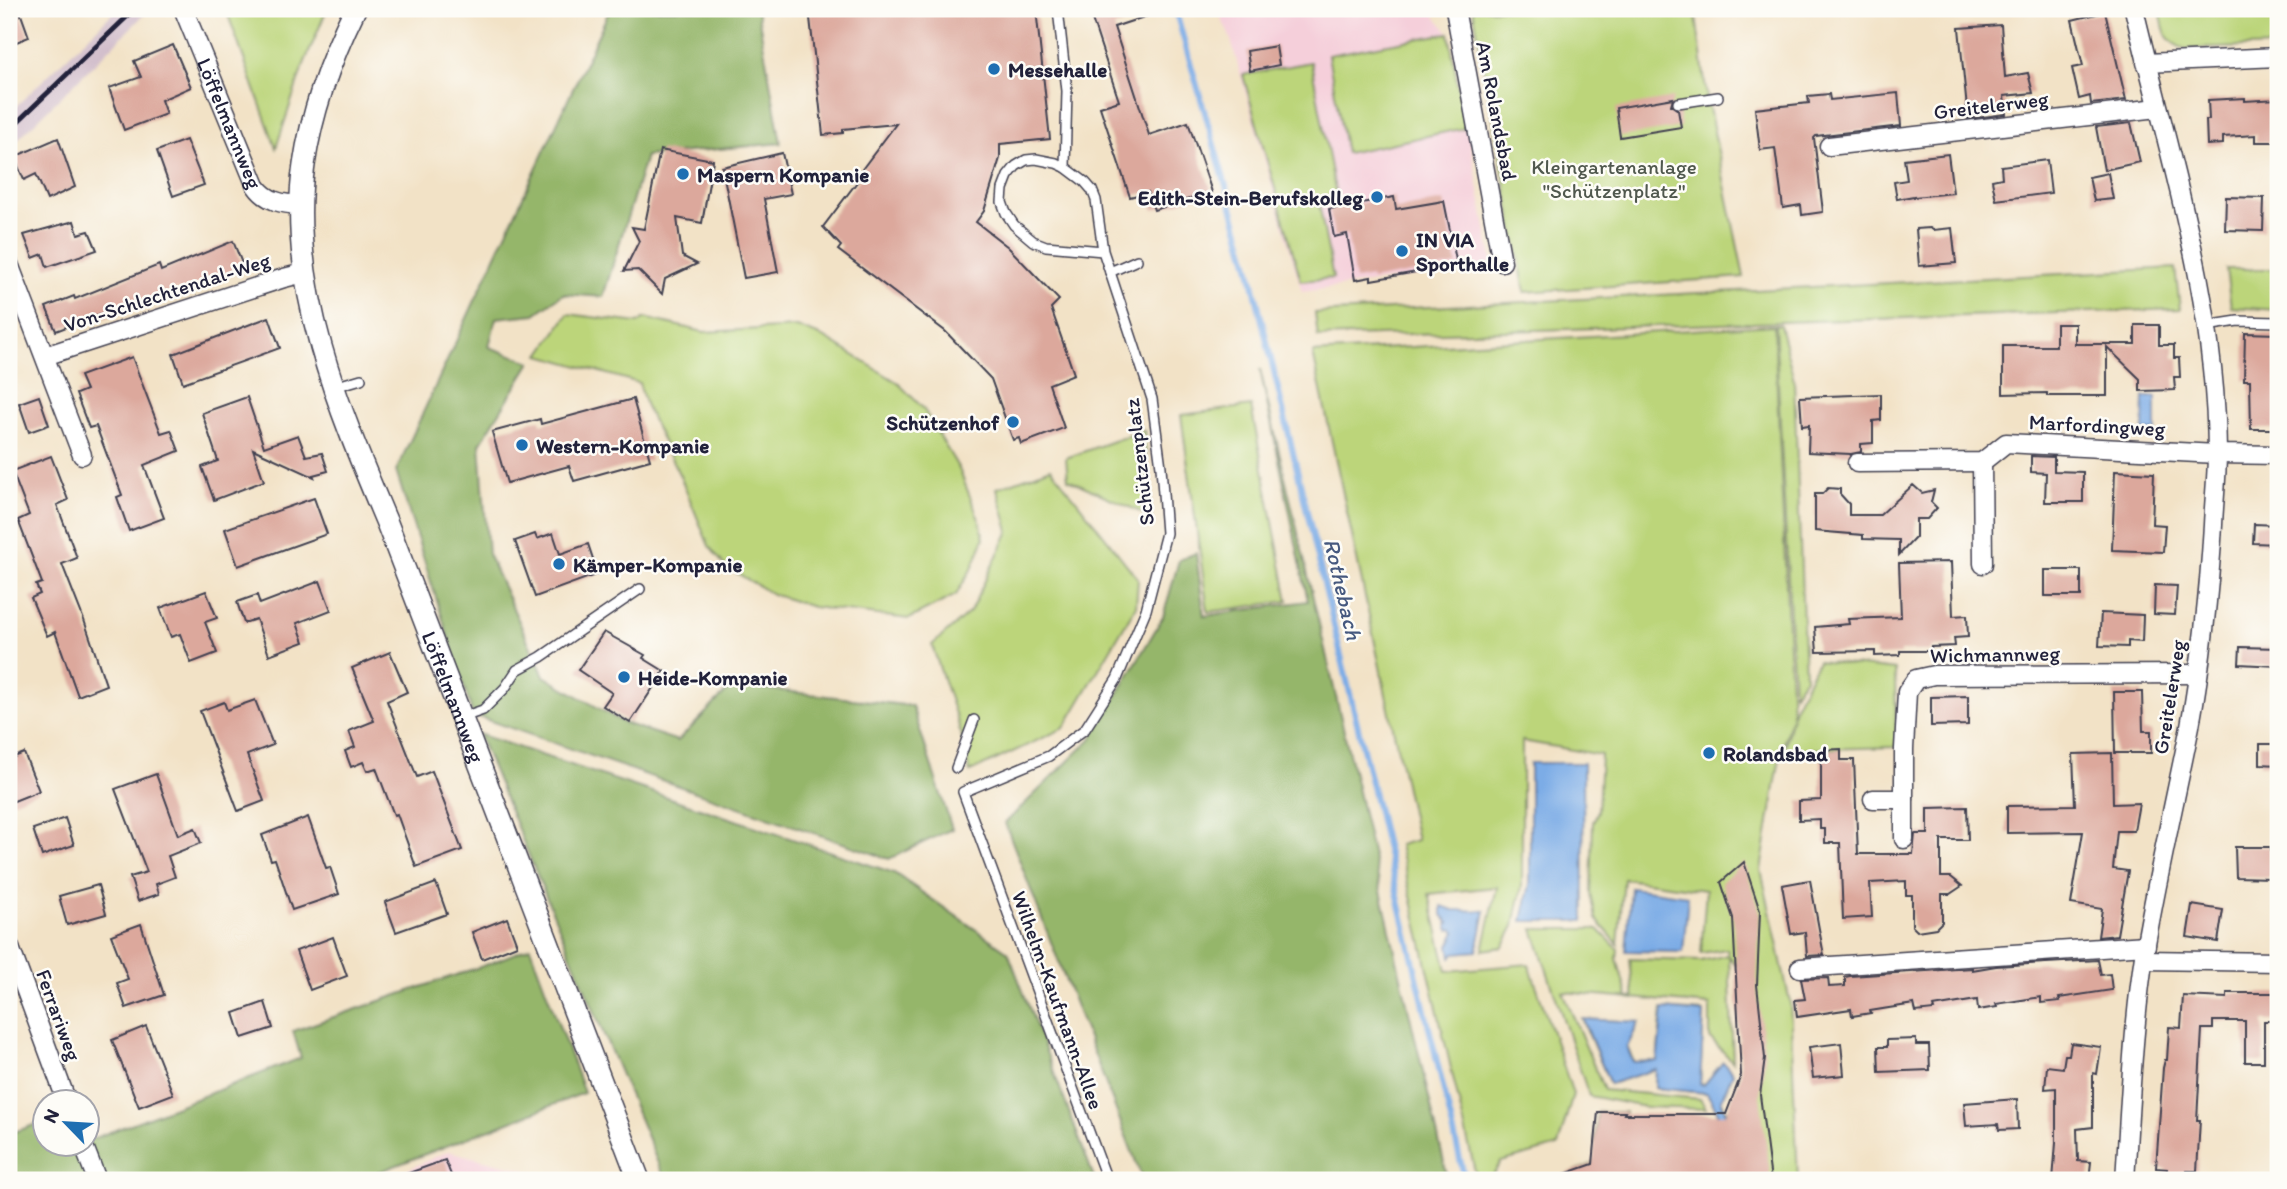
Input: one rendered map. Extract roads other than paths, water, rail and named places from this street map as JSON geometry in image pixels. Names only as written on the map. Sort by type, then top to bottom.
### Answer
[{"type":"street","name":"Löffelmannweg","points":[[355,9],[335,53],[318,102],[303,166],[301,205],[304,273],[316,325],[334,387],[365,471],[639,1180]]},
{"type":"street","name":"Am Rolandsbad","points":[[1455,9],[1502,262]]},
{"type":"street","name":"Greitelerweg","points":[[2125,1180],[2135,1019],[2198,674],[2210,575],[2217,454],[2213,382],[2202,285],[2182,195],[2134,9]]},
{"type":"street","name":"Löffelmannweg","points":[[185,13],[256,186],[261,193],[275,201],[301,205]]},
{"type":"street","points":[[2146,63],[2278,57]]},
{"type":"street","name":"Greitelerweg","points":[[1829,146],[2158,108]]},
{"type":"street","name":"Von-Schlechtendal-Weg","points":[[9,264],[82,455]]},
{"type":"street","name":"Von-Schlechtendal-Weg","points":[[45,356],[304,273]]},
{"type":"street","name":"Marfordingweg","points":[[1982,462],[2006,443],[2217,454]]},
{"type":"street","points":[[2217,454],[2278,455]]},
{"type":"street","points":[[1857,463],[1982,462],[1983,564]]},
{"type":"street","name":"Wichmannweg","points":[[1904,839],[1906,692],[1916,679],[1934,675],[2198,674]]},
{"type":"street","points":[[1873,799],[1904,799]]},
{"type":"street","name":"Ferrariweg","points":[[9,945],[62,1088]]},
{"type":"street","points":[[1800,968],[2145,953],[2278,962]]},
{"type":"street","points":[[89,1158],[97,1180]]},
{"type":"lane","points":[[1058,9],[1067,91],[1065,167]]},
{"type":"lane","points":[[1678,103],[1718,97]]},
{"type":"lane","name":"Schützenplatz","points":[[977,831],[963,792],[1049,756],[1085,729],[1117,679],[1146,610],[1166,533],[1152,399],[1104,251],[1092,190],[1065,167],[1036,159],[1026,160],[1016,166],[1008,176],[1002,202],[1006,213],[1023,234],[1040,244],[1063,249],[1104,251]]},
{"type":"lane","points":[[1111,272],[1137,260]]},
{"type":"lane","points":[[2206,326],[2238,321],[2278,323]]},
{"type":"lane","points":[[334,387],[361,379]]},
{"type":"lane","points":[[461,717],[483,710],[505,688],[517,670],[541,657],[639,589]]},
{"type":"lane","points":[[956,768],[974,720]]},
{"type":"lane","name":"Wilhelm-Kaufmann-Allee","points":[[977,831],[1107,1180]]},
{"type":"water","points":[[2144,397],[2156,397],[2156,431],[2143,431]]},
{"type":"water","points":[[1530,763],[1583,763],[1584,921],[1522,921],[1530,884]]},
{"type":"water","points":[[1631,888],[1688,896],[1683,952],[1626,951]]},
{"type":"water","points":[[1442,906],[1453,910],[1485,911],[1477,951],[1454,953],[1451,957],[1449,946],[1456,932],[1449,930],[1449,923],[1442,915]]},
{"type":"water","points":[[1663,1009],[1704,1013],[1700,1084],[1704,1085],[1723,1062],[1733,1073],[1721,1100],[1726,1114],[1726,1127],[1707,1093],[1655,1088],[1656,1069],[1610,1084],[1583,1019],[1639,1022],[1627,1047],[1633,1062],[1657,1061]]},
{"type":"waterway","name":"Rothebach","points":[[1175,9],[1249,266],[1465,1180]]},
{"type":"railway","points":[[9,130],[135,9]]},
{"type":"place","name":"Messehalle","points":[[994,69]]},
{"type":"place","name":"Maspern Kompanie","points":[[683,174]]},
{"type":"place","name":"Edith-Stein-Berufskolleg","points":[[1377,197]]},
{"type":"place","name":"IN VIA Sporthalle","points":[[1402,251]]},
{"type":"place","name":"Schützenhof","points":[[1013,422]]},
{"type":"place","name":"Western-Kompanie","points":[[522,445]]},
{"type":"place","name":"Kämper-Kompanie","points":[[559,564]]},
{"type":"place","name":"Heide-Kompanie","points":[[624,677]]},
{"type":"place","name":"Rolandsbad","points":[[1709,753]]},
{"type":"park label","name":"Kleingartenanlage \"Schützenplatz\"","points":[[1614,178]]}]
